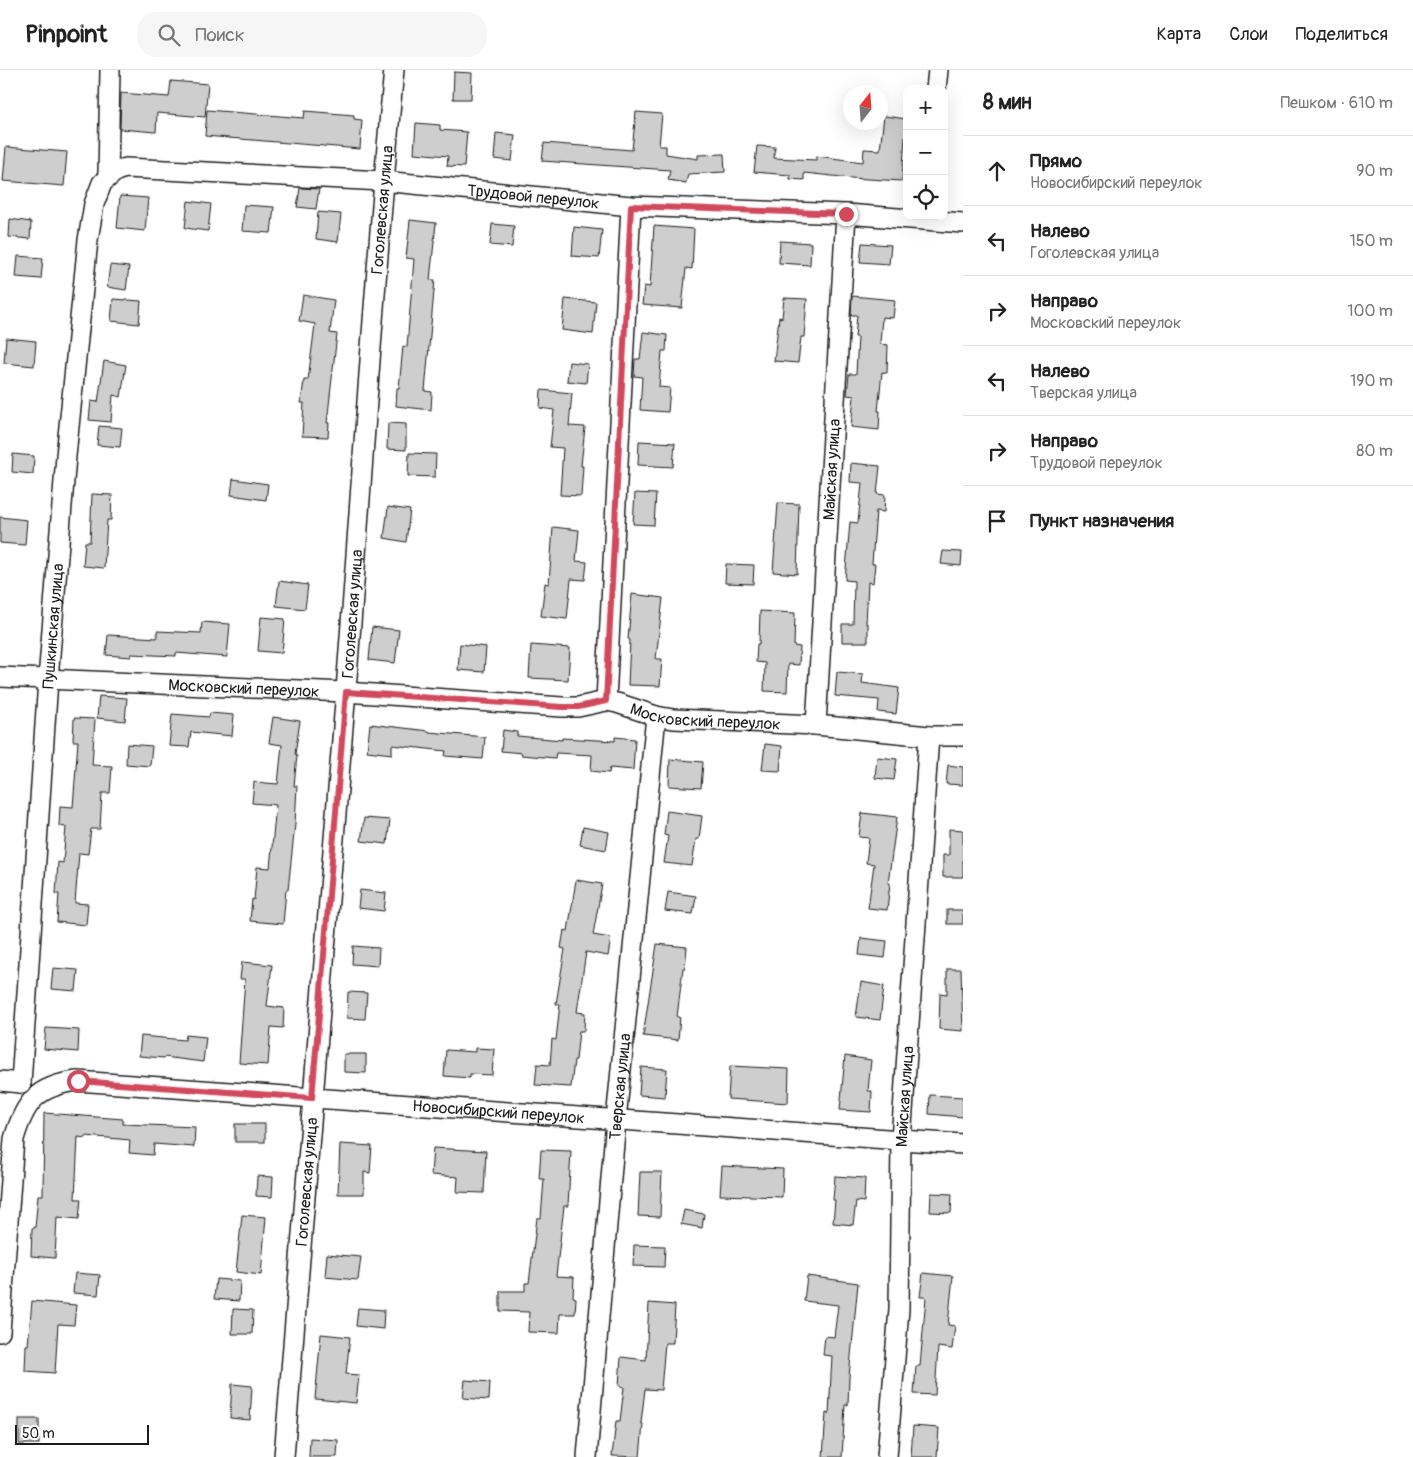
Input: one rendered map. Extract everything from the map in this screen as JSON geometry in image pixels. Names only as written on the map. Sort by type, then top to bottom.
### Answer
[{"type":"street","points":[[108,176],[110,70]]},
{"type":"street","name":"Гоголевская улица","points":[[284,1457],[394,70]]},
{"type":"street","points":[[936,85],[938,70]]},
{"type":"street","name":"Трудовой переулок","points":[[108,176],[126,168],[384,181],[631,206],[903,217]]},
{"type":"street","name":"Пушкинская улица","points":[[21,1083],[48,680],[66,456],[88,240],[97,193],[108,176]]},
{"type":"street","points":[[606,701],[631,206]]},
{"type":"street","name":"Майская улица","points":[[816,725],[846,214]]},
{"type":"street","name":"Трудовой переулок","points":[[938,220],[963,223]]},
{"type":"street","name":"Московский переулок","points":[[0,677],[346,692],[562,707],[578,707],[606,701],[617,702],[656,716],[673,719],[816,725],[929,736],[963,736]]},
{"type":"street","name":"Тверская улица","points":[[587,1457],[616,1120],[656,716]]},
{"type":"street","name":"Майская улица","points":[[887,1457],[899,1309],[901,1140],[929,736]]},
{"type":"street","points":[[0,1081],[21,1083],[36,1096],[27,1108],[14,1139],[0,1332]]},
{"type":"street","name":"Новосибирский переулок","points":[[36,1096],[48,1087],[78,1081],[963,1144]]},
{"type":"building","points":[[454,72],[472,73],[471,99],[453,99]]},
{"type":"building","points":[[171,81],[208,84],[205,117],[157,113],[156,132],[120,129],[121,93],[169,97]]},
{"type":"building","points":[[207,110],[304,118],[305,111],[354,115],[354,119],[362,120],[360,149],[205,136]]},
{"type":"building","points":[[636,112],[662,114],[659,146],[666,146],[666,154],[698,159],[698,155],[724,154],[725,172],[688,174],[686,183],[668,180],[670,170],[542,161],[544,143],[632,150]]},
{"type":"building","points":[[888,117],[903,118],[902,181],[804,173],[804,180],[790,179],[790,175],[754,172],[757,146],[775,147],[774,158],[816,160],[816,156],[863,162],[864,149],[880,150],[882,130],[888,130]]},
{"type":"building","points":[[416,123],[440,125],[440,130],[467,132],[464,167],[447,166],[448,156],[414,153]]},
{"type":"building","points":[[496,133],[515,135],[512,161],[494,159]]},
{"type":"building","points":[[6,147],[67,152],[64,186],[3,181]]},
{"type":"building","points":[[300,188],[319,189],[316,209],[297,207]]},
{"type":"building","points":[[120,196],[148,198],[145,231],[117,228]]},
{"type":"building","points":[[188,201],[211,204],[208,231],[185,228]]},
{"type":"building","points":[[244,205],[274,207],[271,233],[242,231]]},
{"type":"building","points":[[318,212],[341,214],[338,242],[316,239]]},
{"type":"building","points":[[10,219],[31,222],[30,239],[9,237]]},
{"type":"building","points":[[410,220],[436,223],[430,280],[435,280],[425,391],[432,392],[431,410],[396,406],[403,346],[407,347],[414,259],[406,258]]},
{"type":"building","points":[[492,224],[514,226],[512,247],[490,245]]},
{"type":"building","points":[[654,226],[694,229],[692,269],[686,268],[682,308],[642,305],[644,286],[650,287]]},
{"type":"building","points":[[574,227],[602,230],[599,258],[572,256]]},
{"type":"building","points":[[780,241],[811,243],[810,265],[779,263]]},
{"type":"building","points":[[862,243],[891,245],[889,264],[860,262]]},
{"type":"building","points":[[18,256],[43,258],[41,279],[16,277]]},
{"type":"building","points":[[110,265],[129,267],[126,290],[107,287]]},
{"type":"building","points":[[303,295],[334,300],[330,333],[337,334],[327,423],[329,423],[328,437],[302,436],[304,403],[301,403],[304,380],[308,380],[315,324],[299,321]]},
{"type":"building","points":[[852,296],[895,300],[893,318],[882,317],[880,344],[888,345],[887,373],[882,372],[878,411],[880,411],[879,430],[851,427],[854,396],[847,395],[849,374],[856,374],[858,337],[855,337],[857,315],[851,315]]},
{"type":"building","points":[[784,298],[807,299],[804,337],[801,337],[798,363],[774,361],[779,317],[782,318]]},
{"type":"building","points":[[113,299],[141,301],[139,324],[111,321]]},
{"type":"building","points":[[565,299],[596,302],[593,334],[562,330]]},
{"type":"building","points":[[643,332],[667,335],[666,351],[662,351],[659,387],[670,388],[668,412],[640,410],[642,377],[634,376],[635,359],[640,359]]},
{"type":"building","points":[[6,338],[36,341],[34,366],[4,363]]},
{"type":"building","points":[[104,361],[126,365],[121,397],[113,395],[111,422],[89,420],[91,401],[98,402]]},
{"type":"building","points":[[569,362],[588,364],[586,383],[567,381]]},
{"type":"building","points":[[541,390],[572,393],[569,426],[585,427],[581,466],[583,466],[581,496],[560,495],[563,448],[550,447],[554,410],[540,408]]},
{"type":"building","points":[[388,423],[406,424],[406,450],[387,449]]},
{"type":"building","points":[[99,426],[122,428],[120,447],[97,445]]},
{"type":"building","points":[[639,441],[675,443],[673,467],[638,465]]},
{"type":"building","points":[[409,453],[436,454],[435,477],[408,476]]},
{"type":"building","points":[[13,454],[34,456],[33,474],[12,472]]},
{"type":"building","points":[[851,463],[880,466],[877,494],[885,495],[884,512],[876,511],[872,564],[875,564],[873,583],[868,582],[866,624],[868,624],[868,642],[842,642],[842,624],[853,624],[854,581],[845,580],[850,522],[858,523],[862,483],[850,482]]},
{"type":"building","points":[[233,479],[268,484],[266,500],[231,495]]},
{"type":"building","points":[[635,493],[656,494],[654,525],[633,524]]},
{"type":"building","points":[[92,494],[112,495],[111,520],[107,520],[104,568],[83,566],[85,542],[90,542]]},
{"type":"building","points":[[778,503],[799,504],[797,574],[773,572]]},
{"type":"building","points":[[388,507],[410,510],[406,542],[384,538]]},
{"type":"building","points":[[0,517],[27,520],[25,545],[0,543]]},
{"type":"building","points":[[553,527],[579,530],[576,561],[587,562],[585,580],[571,579],[567,619],[541,616],[545,583],[549,584]]},
{"type":"building","points":[[943,551],[962,552],[961,566],[941,564]]},
{"type":"building","points":[[726,564],[754,565],[753,584],[725,583]]},
{"type":"building","points":[[279,581],[308,585],[305,609],[276,606]]},
{"type":"building","points":[[632,594],[663,598],[656,659],[662,659],[660,686],[628,685],[630,640],[628,639]]},
{"type":"building","points":[[760,611],[795,613],[794,646],[800,647],[799,665],[788,664],[787,692],[764,691],[765,663],[756,662],[757,644],[759,644]]},
{"type":"building","points":[[261,617],[285,619],[282,653],[258,651]]},
{"type":"building","points":[[202,622],[230,624],[227,657],[176,653],[176,656],[131,654],[131,657],[106,655],[108,635],[157,638],[157,631],[201,633]]},
{"type":"building","points":[[372,627],[399,630],[395,663],[369,660]]},
{"type":"building","points":[[460,644],[486,647],[484,672],[458,670]]},
{"type":"building","points":[[531,645],[570,648],[568,680],[529,678]]},
{"type":"building","points":[[837,672],[863,674],[862,683],[899,688],[896,714],[878,712],[879,700],[835,696]]},
{"type":"building","points":[[99,696],[127,698],[125,721],[97,718]]},
{"type":"building","points":[[210,713],[234,715],[232,736],[191,732],[189,747],[169,746],[172,714],[209,717]]},
{"type":"building","points":[[273,717],[300,721],[295,754],[297,755],[294,786],[297,786],[295,824],[283,924],[250,921],[257,867],[270,868],[276,805],[252,803],[254,782],[278,784],[282,745],[269,743]]},
{"type":"building","points":[[74,718],[95,719],[92,765],[112,766],[110,793],[102,793],[100,829],[91,829],[88,854],[79,853],[75,903],[88,904],[86,925],[57,922],[59,894],[56,894],[58,862],[63,863],[66,827],[59,826],[60,806],[73,807],[78,741],[73,741]]},
{"type":"building","points":[[370,724],[485,737],[483,759],[445,756],[446,751],[392,745],[392,754],[367,751]]},
{"type":"building","points":[[503,730],[517,732],[517,736],[562,740],[562,738],[615,741],[615,737],[635,739],[633,770],[610,768],[609,773],[591,771],[592,755],[556,753],[555,758],[501,751]]},
{"type":"building","points":[[127,744],[152,746],[150,766],[126,764]]},
{"type":"building","points":[[765,744],[782,746],[780,771],[762,770]]},
{"type":"building","points":[[877,757],[897,759],[894,780],[875,778]]},
{"type":"building","points":[[670,759],[703,762],[701,788],[669,786]]},
{"type":"building","points":[[948,765],[963,767],[963,785],[946,784]]},
{"type":"building","points":[[667,811],[702,816],[699,839],[696,839],[692,866],[664,863],[668,836],[664,835]]},
{"type":"building","points":[[862,813],[897,817],[888,883],[890,883],[887,910],[868,908],[874,864],[866,863],[869,838],[859,837]]},
{"type":"building","points":[[364,818],[390,820],[387,844],[361,841]]},
{"type":"building","points":[[583,827],[609,832],[606,850],[580,845]]},
{"type":"building","points":[[949,829],[963,830],[963,877],[943,877],[943,855],[949,855]]},
{"type":"building","points":[[576,880],[602,884],[593,935],[611,938],[608,956],[586,952],[577,1012],[585,1013],[584,1031],[579,1031],[571,1087],[535,1085],[537,1064],[550,1065],[552,1039],[556,1040],[560,1004],[556,1004],[565,949],[561,948],[564,930],[568,931]]},
{"type":"building","points":[[360,890],[386,893],[384,911],[358,908]]},
{"type":"building","points":[[668,892],[696,896],[693,914],[665,911]]},
{"type":"building","points":[[947,910],[963,910],[963,924],[947,924]]},
{"type":"building","points":[[861,938],[887,941],[885,958],[859,955]]},
{"type":"building","points":[[657,944],[687,947],[677,1017],[680,1017],[678,1040],[643,1036]]},
{"type":"building","points":[[353,946],[379,948],[378,966],[352,964]]},
{"type":"building","points":[[242,962],[272,965],[267,1006],[284,1008],[283,1028],[271,1027],[268,1065],[239,1063],[245,979],[240,979]]},
{"type":"building","points":[[53,968],[78,970],[76,991],[51,989]]},
{"type":"building","points":[[947,969],[961,969],[963,1031],[939,1029],[940,993],[947,994]]},
{"type":"building","points":[[861,982],[884,986],[880,1020],[856,1017]]},
{"type":"building","points":[[348,992],[367,993],[365,1019],[347,1018]]},
{"type":"building","points":[[46,1028],[79,1030],[78,1052],[44,1049]]},
{"type":"building","points":[[186,1035],[206,1037],[203,1062],[139,1056],[141,1036],[185,1040]]},
{"type":"building","points":[[475,1048],[494,1049],[492,1075],[470,1074],[470,1078],[444,1076],[446,1050],[475,1052]]},
{"type":"building","points":[[344,1054],[366,1054],[366,1073],[344,1072]]},
{"type":"building","points":[[845,1056],[871,1060],[868,1091],[872,1091],[871,1112],[840,1110]]},
{"type":"building","points":[[730,1066],[789,1069],[788,1103],[728,1099]]},
{"type":"building","points":[[641,1067],[667,1069],[665,1097],[639,1095]]},
{"type":"building","points":[[930,1095],[963,1097],[963,1117],[929,1114]]},
{"type":"building","points":[[44,1113],[123,1119],[123,1124],[195,1127],[194,1147],[154,1144],[153,1155],[129,1153],[130,1140],[78,1137],[75,1199],[81,1199],[79,1219],[57,1217],[55,1258],[31,1256],[32,1228],[35,1228],[38,1195],[43,1195]]},
{"type":"building","points":[[235,1124],[265,1124],[265,1142],[235,1142]]},
{"type":"building","points":[[340,1144],[372,1146],[370,1173],[364,1172],[364,1194],[338,1194]]},
{"type":"building","points":[[433,1148],[486,1151],[484,1193],[457,1192],[458,1177],[431,1175]]},
{"type":"building","points":[[541,1150],[571,1151],[568,1206],[564,1206],[556,1276],[574,1277],[573,1297],[576,1298],[575,1314],[560,1314],[559,1333],[528,1332],[529,1312],[500,1311],[500,1291],[525,1291],[525,1283],[529,1283],[537,1218],[541,1218],[544,1179],[539,1179]]},
{"type":"building","points":[[722,1166],[783,1169],[782,1197],[720,1195]]},
{"type":"building","points":[[640,1172],[662,1172],[660,1217],[638,1216]]},
{"type":"building","points":[[257,1176],[273,1177],[272,1197],[256,1196]]},
{"type":"building","points":[[835,1176],[865,1178],[864,1202],[856,1201],[853,1225],[833,1223]]},
{"type":"building","points":[[931,1193],[952,1194],[951,1213],[930,1212]]},
{"type":"building","points":[[684,1210],[704,1214],[702,1228],[681,1224]]},
{"type":"building","points":[[242,1215],[266,1217],[261,1275],[236,1272]]},
{"type":"building","points":[[634,1245],[665,1246],[664,1267],[633,1266]]},
{"type":"building","points":[[327,1254],[361,1257],[358,1280],[325,1277]]},
{"type":"building","points":[[75,1273],[100,1275],[98,1295],[73,1293]]},
{"type":"building","points":[[923,1273],[953,1276],[948,1325],[955,1326],[952,1349],[938,1347],[935,1395],[914,1394],[916,1366],[920,1366],[926,1297],[920,1297]]},
{"type":"building","points":[[807,1276],[858,1283],[848,1405],[845,1405],[842,1457],[823,1457],[826,1413],[829,1414],[832,1356],[823,1355],[825,1336],[834,1337],[838,1305],[804,1301]]},
{"type":"building","points":[[216,1279],[240,1281],[239,1301],[214,1299]]},
{"type":"building","points":[[32,1301],[76,1305],[74,1325],[58,1324],[55,1373],[25,1371],[26,1345],[28,1345]]},
{"type":"building","points":[[649,1303],[675,1305],[673,1343],[665,1343],[661,1390],[645,1389],[640,1457],[612,1456],[616,1421],[620,1421],[624,1387],[619,1386],[621,1357],[646,1360]]},
{"type":"building","points":[[358,1308],[384,1310],[383,1329],[356,1326]]},
{"type":"building","points":[[233,1309],[253,1310],[252,1334],[232,1334]]},
{"type":"building","points":[[321,1334],[350,1337],[346,1374],[359,1375],[356,1403],[315,1399]]},
{"type":"building","points":[[465,1380],[490,1382],[489,1400],[463,1398]]},
{"type":"building","points":[[232,1384],[252,1386],[250,1420],[230,1418]]},
{"type":"building","points":[[19,1419],[39,1419],[39,1444],[19,1444]]},
{"type":"building","points":[[913,1426],[939,1428],[937,1457],[911,1457]]},
{"type":"building","points":[[310,1438],[338,1440],[337,1457],[309,1457]]},
{"type":"route","points":[[78,1081],[312,1098],[346,692],[562,707],[578,707],[606,701],[631,206],[846,214]]}]
